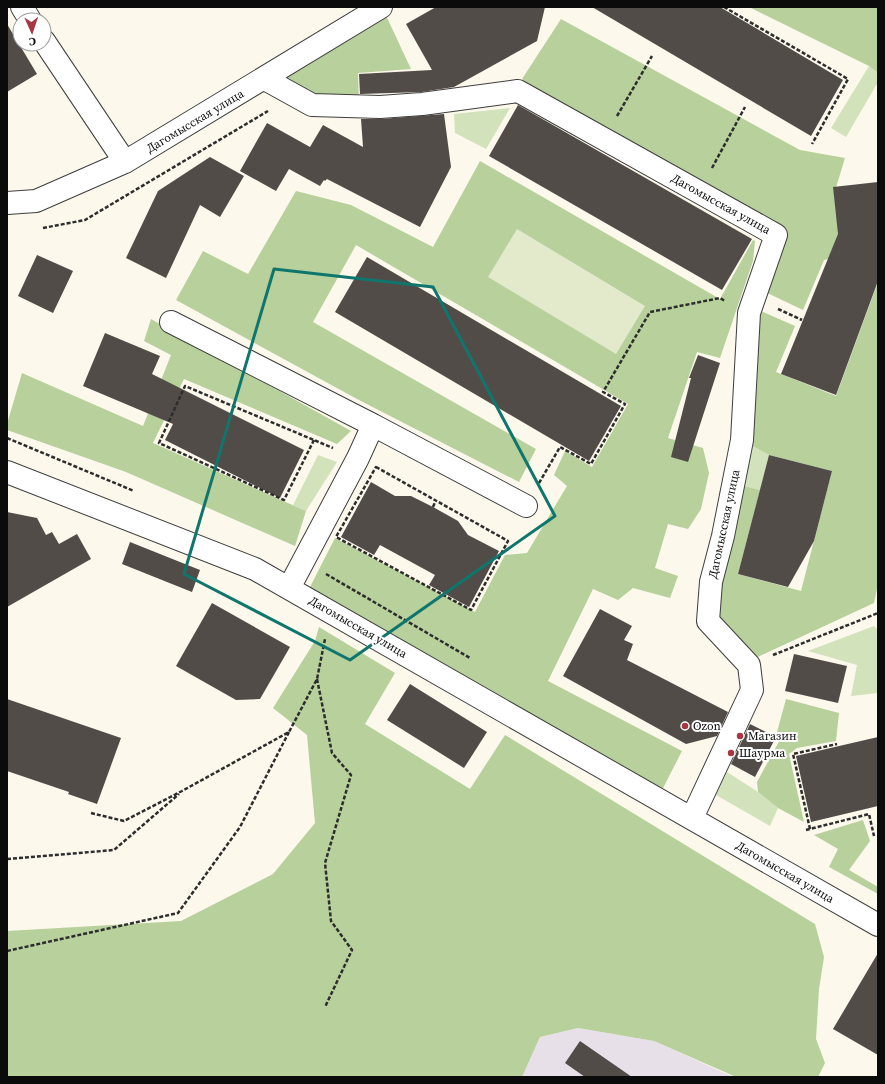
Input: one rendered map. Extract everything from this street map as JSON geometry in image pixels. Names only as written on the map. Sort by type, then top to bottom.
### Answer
[{"type":"street","name":"Дагомысская улица","points":[[7,203],[36,201],[125,162],[265,79],[381,7]]},
{"type":"street","points":[[51,52],[125,162]]},
{"type":"street","name":"Дагомысская улица","points":[[265,79],[312,105],[380,107],[422,104],[518,91],[604,137],[776,235],[749,313],[742,440],[723,536],[711,582],[708,620],[749,665]]},
{"type":"street","points":[[171,322],[373,425],[526,506]]},
{"type":"street","points":[[289,588],[358,458],[373,425]]},
{"type":"street","name":"Дагомысская улица","points":[[7,472],[255,569],[878,925]]},
{"type":"street","points":[[692,818],[752,690],[749,665]]},
{"type":"path","points":[[724,7],[848,79],[812,144]]},
{"type":"path","points":[[604,137],[652,56]]},
{"type":"path","points":[[700,192],[745,107]]},
{"type":"path","points":[[526,506],[560,446],[590,464],[625,404],[603,392],[650,312],[720,298]]},
{"type":"path","points":[[314,440],[284,500],[159,443],[185,386],[358,458]]},
{"type":"path","points":[[376,467],[436,500],[508,541],[471,610],[336,538],[376,467]]},
{"type":"path","points":[[433,507],[436,500]]},
{"type":"path","points":[[7,951],[178,913],[240,827],[288,732],[317,679],[330,612]]},
{"type":"path","points":[[749,665],[878,613]]},
{"type":"path","points":[[317,679],[332,753],[351,774],[325,863],[331,921],[352,950],[325,1007]]},
{"type":"path","points":[[91,813],[124,821],[182,791],[288,732]]},
{"type":"path","points":[[837,744],[793,754],[808,829],[869,814],[874,836]]},
{"type":"path","points":[[7,859],[114,850],[182,791]]},
{"type":"highlighted area","points":[[274,269],[433,287],[555,516],[350,660],[184,574]]},
{"type":"shaded area","points":[[578,1028],[654,1041],[731,1077],[522,1077],[540,1037]]},
{"type":"green space","points":[[382,7],[411,69],[358,73],[359,103],[312,102],[257,70]]},
{"type":"green space","points":[[749,7],[878,7],[878,73],[869,66]]},
{"type":"green space","points":[[561,19],[800,150],[845,158],[834,194],[873,248],[824,260],[803,310],[761,290],[782,234],[554,106],[522,79]]},
{"type":"green space","points":[[869,66],[878,73],[878,82],[846,137],[831,128]]},
{"type":"green space","points":[[510,108],[486,149],[455,133],[454,114]]},
{"type":"green space","points":[[480,161],[720,299],[753,240],[755,241],[753,261],[720,358],[697,352],[668,438],[703,448],[709,473],[701,509],[688,529],[668,524],[655,568],[678,576],[670,598],[633,588],[618,600],[593,589],[548,681],[682,751],[662,790],[309,589],[335,538],[475,612],[505,555],[527,553],[567,486],[554,475],[565,451],[592,467],[628,404],[356,245],[313,322],[536,449],[519,482],[357,399],[176,300],[203,251],[248,274],[296,191],[351,205],[433,247]]},
{"type":"green space","points":[[517,229],[645,306],[616,354],[488,277]]},
{"type":"green space","points":[[878,282],[878,584],[874,603],[747,662],[708,621],[733,483],[760,490],[738,574],[801,591],[832,471],[769,455],[742,440],[752,307],[795,326],[776,372],[836,396]]},
{"type":"green space","points":[[151,319],[351,431],[337,444],[184,379],[153,443],[306,511],[295,546],[126,472],[7,430],[7,424],[22,373],[143,426],[171,355],[144,341]]},
{"type":"green space","points":[[742,440],[769,455],[760,490],[733,483]]},
{"type":"green space","points":[[318,455],[337,462],[306,511],[293,505]]},
{"type":"green space","points":[[874,626],[878,630],[878,693],[851,696],[857,665],[808,651]]},
{"type":"green space","points":[[319,627],[395,673],[365,724],[470,789],[505,735],[815,924],[824,957],[819,989],[816,1039],[825,1063],[818,1077],[736,1077],[654,1041],[578,1028],[540,1037],[522,1077],[7,1077],[7,931],[181,921],[273,874],[315,823],[307,735],[273,708],[315,641]]},
{"type":"green space","points":[[786,699],[839,713],[836,741],[797,748],[789,754],[804,822],[778,808],[758,792],[757,782],[782,736],[777,732]]},
{"type":"green space","points":[[727,772],[758,792],[778,808],[770,826],[716,795]]},
{"type":"green space","points":[[863,820],[870,841],[849,870],[878,887],[878,894],[829,867],[838,849],[814,835]]},
{"type":"building","points":[[436,7],[545,7],[537,41],[454,87],[421,92],[360,94],[359,74],[432,70],[406,24]]},
{"type":"building","points":[[592,7],[720,7],[843,80],[811,136]]},
{"type":"building","points":[[7,24],[12,32],[12,52],[24,52],[37,74],[7,92]]},
{"type":"building","points":[[518,105],[752,239],[722,290],[489,156]]},
{"type":"building","points":[[444,114],[451,167],[420,227],[327,179],[325,181],[324,180],[320,186],[289,169],[276,191],[240,171],[267,123],[310,147],[323,125],[363,147],[361,119],[381,119]]},
{"type":"building","points":[[210,157],[244,176],[220,217],[200,205],[166,278],[126,258],[158,191]]},
{"type":"building","points":[[878,182],[878,281],[836,395],[781,374],[838,234],[833,187]]},
{"type":"building","points":[[37,255],[73,271],[53,313],[18,296]]},
{"type":"building","points":[[367,257],[621,406],[589,461],[335,312]]},
{"type":"building","points":[[105,333],[160,356],[152,374],[304,450],[280,498],[165,440],[173,424],[83,386]]},
{"type":"building","points":[[698,355],[720,363],[688,462],[671,457],[691,378],[689,378]]},
{"type":"building","points":[[769,455],[832,471],[814,541],[788,587],[738,574]]},
{"type":"building","points":[[371,482],[395,496],[411,496],[433,507],[458,521],[468,535],[499,551],[469,607],[429,585],[435,575],[380,545],[374,555],[341,537]]},
{"type":"building","points":[[7,512],[37,518],[46,535],[52,532],[59,544],[77,534],[91,559],[7,607]]},
{"type":"building","points":[[130,542],[200,570],[192,592],[122,564]]},
{"type":"building","points":[[212,603],[290,647],[260,699],[236,700],[176,666]]},
{"type":"building","points":[[600,609],[632,626],[624,640],[633,644],[627,660],[728,712],[717,736],[686,744],[563,676]]},
{"type":"building","points":[[794,654],[847,666],[838,703],[785,691]]},
{"type":"building","points":[[410,684],[487,732],[464,768],[387,720]]},
{"type":"building","points":[[7,699],[121,738],[97,804],[68,794],[69,792],[7,771]]},
{"type":"building","points":[[750,724],[776,737],[755,777],[731,764]]},
{"type":"building","points":[[878,737],[878,806],[811,822],[796,756]]},
{"type":"building","points":[[878,953],[878,1055],[833,1029]]},
{"type":"building","points":[[580,1041],[632,1077],[585,1077],[565,1063]]},
{"type":"place","name":"Ozon","points":[[685,726]]},
{"type":"place","name":"Магазин","points":[[740,736]]},
{"type":"place","name":"Шаурма","points":[[731,753]]}]
